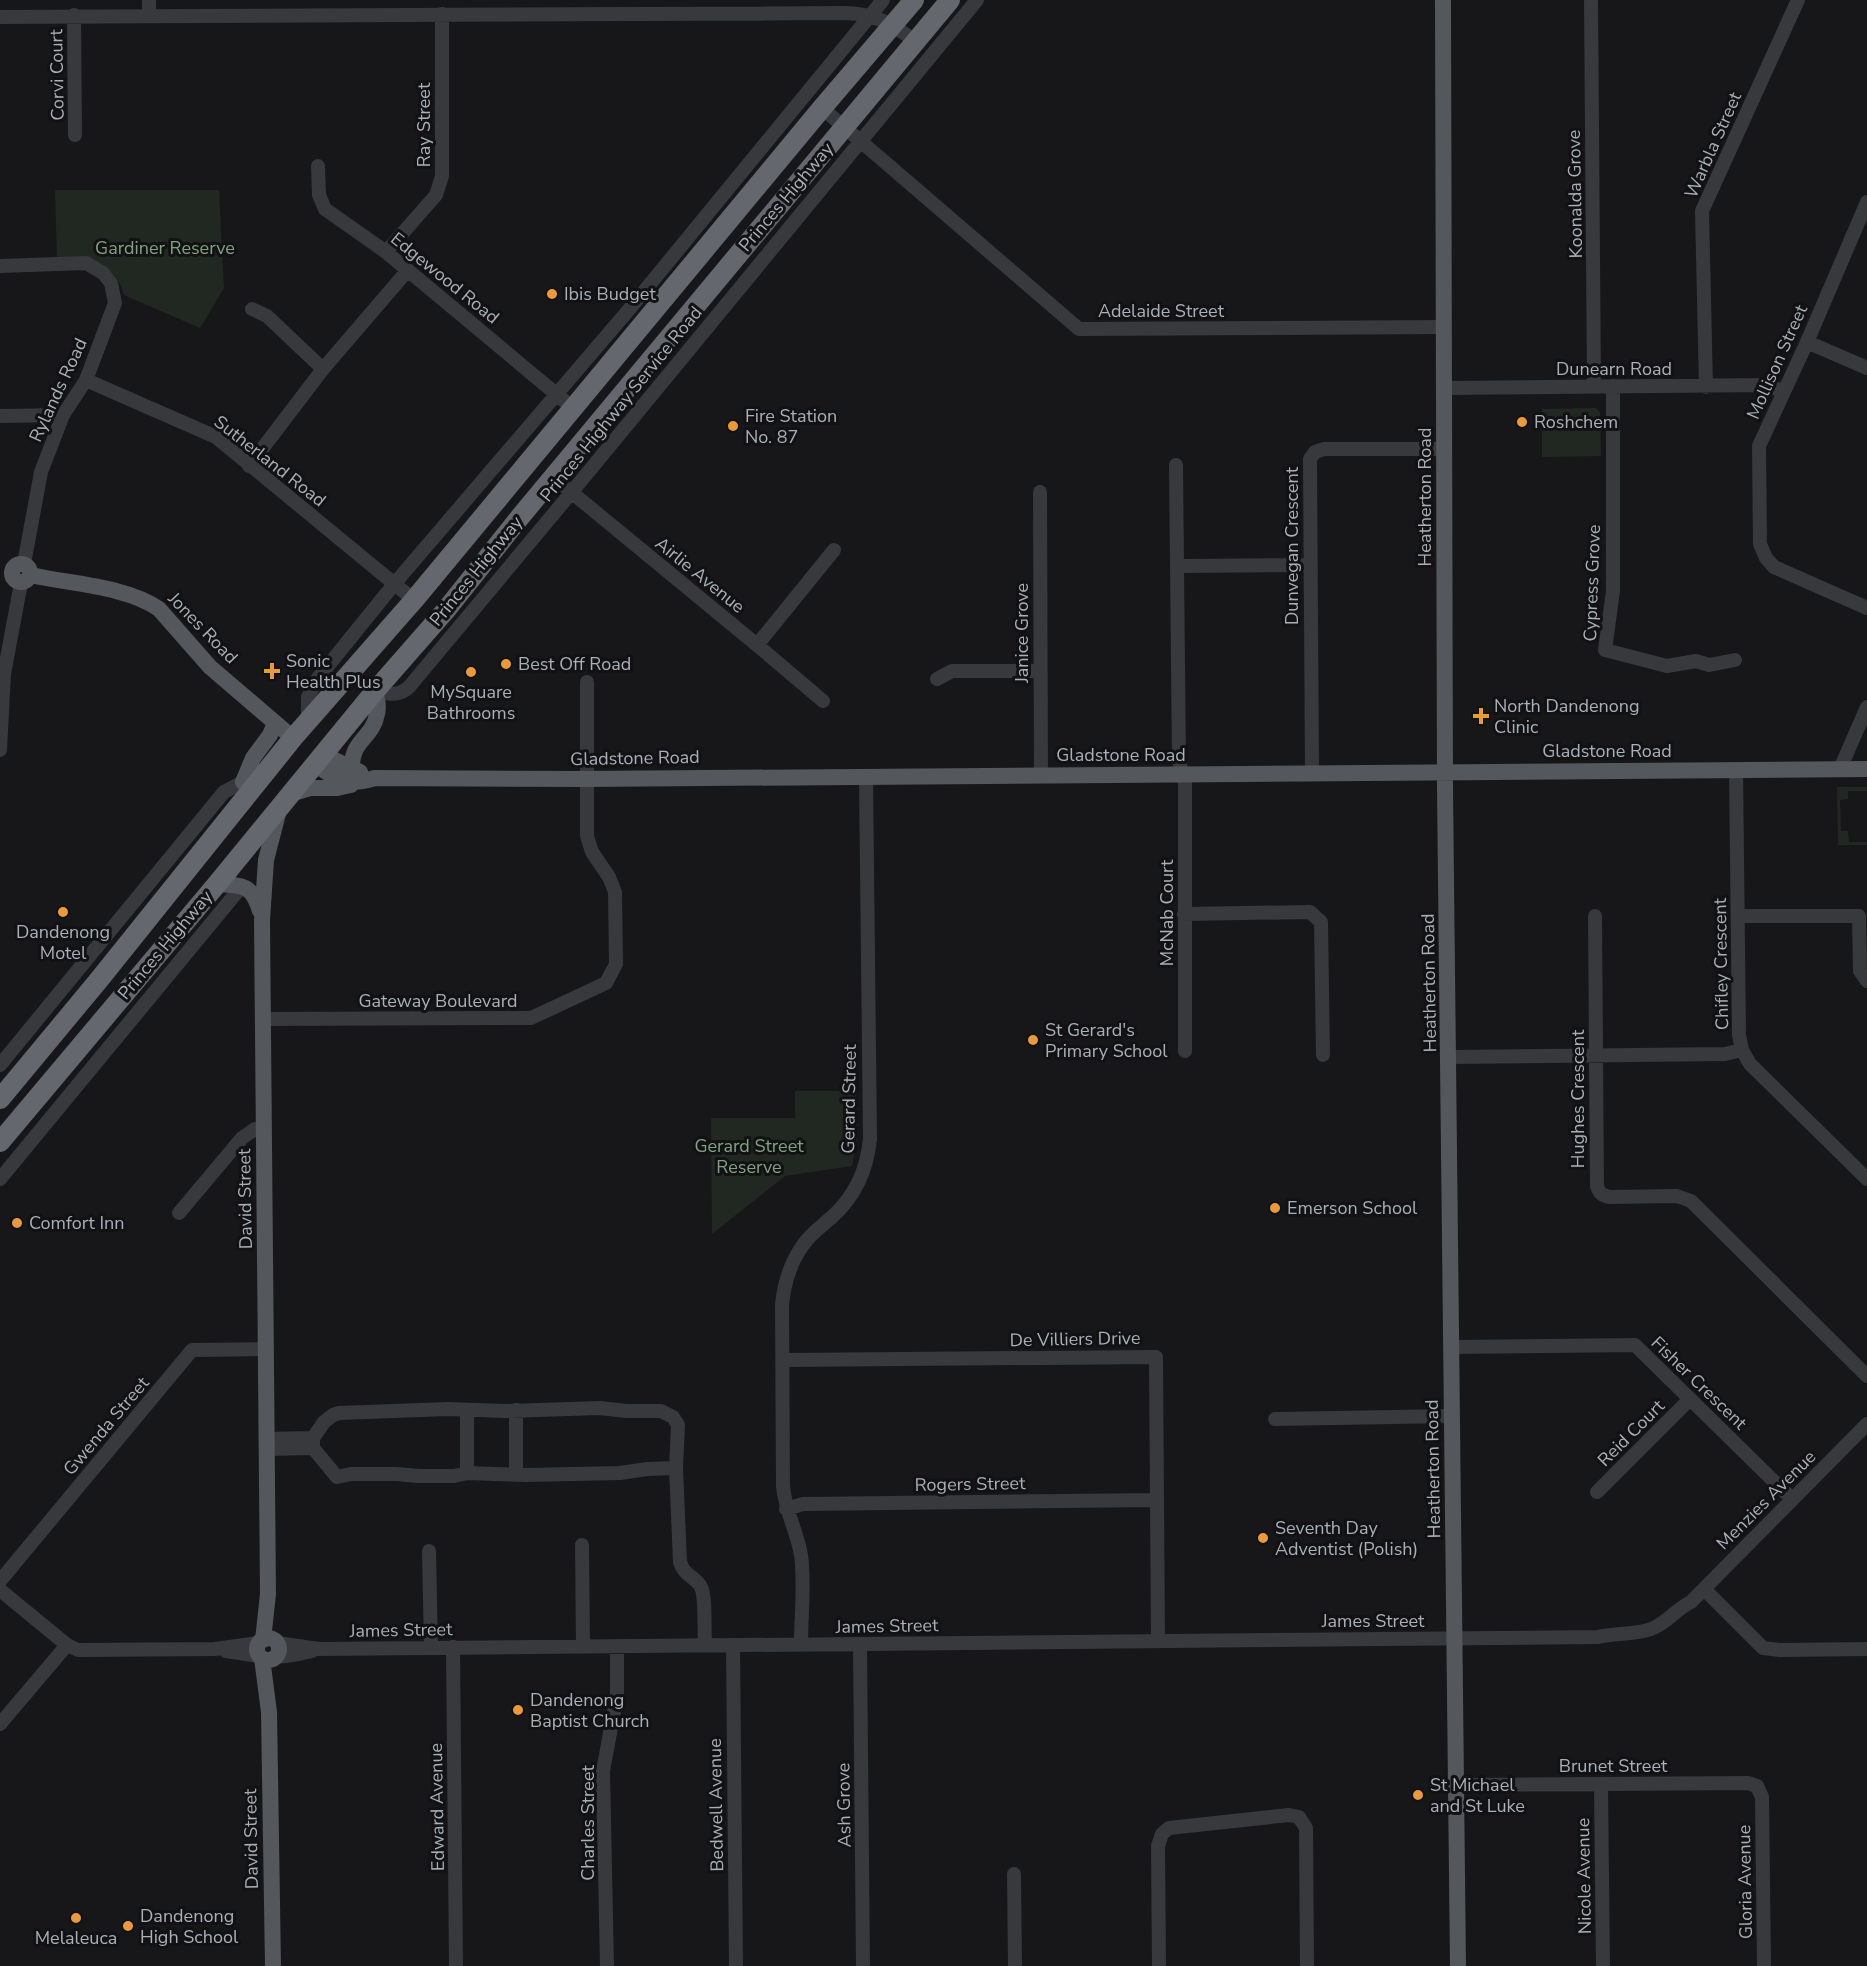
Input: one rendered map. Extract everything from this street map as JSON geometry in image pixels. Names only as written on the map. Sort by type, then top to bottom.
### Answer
[{"type":"highway","name":"Princes Highway","points":[[0,1099],[98,981],[247,785],[308,722],[414,600],[914,0]]},
{"type":"highway","name":"Princes Highway","points":[[0,1142],[375,691],[446,610],[553,477],[950,0]]},
{"type":"highway","points":[[293,738],[319,759]]},
{"type":"main road","name":"Heatherton Road","points":[[1443,0],[1445,772],[1450,1057],[1458,1966]]},
{"type":"main road","name":"Jones Road","points":[[18,574],[114,591],[149,602],[159,609],[210,667],[293,738]]},
{"type":"main road","points":[[285,800],[310,788],[341,788],[362,776],[352,756],[354,749],[372,728],[377,717],[378,706],[375,691]]},
{"type":"main road","points":[[247,785],[253,758],[270,735],[274,723]]},
{"type":"main road","name":"Gladstone Road","points":[[319,759],[362,776],[586,779],[1867,769]]},
{"type":"main road","name":"David Street","points":[[273,1966],[262,920],[267,860],[285,800]]},
{"type":"main road","points":[[211,890],[242,886],[251,891],[255,896],[262,920]]},
{"type":"street","points":[[149,0],[149,16]]},
{"type":"street","points":[[291,0],[291,15]]},
{"type":"street","points":[[308,722],[307,702],[315,682],[395,583],[632,306],[883,0]]},
{"type":"street","name":"Princes Highway","points":[[860,141],[977,0]]},
{"type":"street","name":"Koonalda Grove","points":[[1591,0],[1594,387]]},
{"type":"street","name":"Warbla Street","points":[[1706,387],[1702,211],[1798,0]]},
{"type":"street","points":[[0,16],[442,14],[463,7],[657,6],[846,13],[869,16],[894,25],[916,42]]},
{"type":"street","name":"Ray Street","points":[[386,252],[436,195],[442,176],[442,14]]},
{"type":"street","name":"Corvi Court","points":[[74,15],[75,135]]},
{"type":"street","name":"Adelaide Street","points":[[822,108],[1079,329],[1444,327]]},
{"type":"street","name":"Princes Highway Service Road","points":[[375,691],[394,694],[401,693],[409,687],[860,141]]},
{"type":"street","name":"Edgewood Road","points":[[318,166],[319,195],[325,209],[386,252],[573,408]]},
{"type":"street","name":"Mollison Street","points":[[1866,206],[1759,446],[1760,544],[1766,558],[1774,567],[1867,608]]},
{"type":"street","name":"Rylands Road","points":[[0,266],[86,263],[103,273],[111,283],[115,303],[86,380],[63,415],[41,472],[18,574],[4,674],[0,750]]},
{"type":"street","points":[[249,466],[323,369],[408,270]]},
{"type":"street","points":[[632,306],[637,332]]},
{"type":"street","points":[[252,309],[267,316],[323,369]]},
{"type":"street","points":[[1807,342],[1867,368]]},
{"type":"street","name":"Sutherland Road","points":[[86,380],[216,437],[414,600]]},
{"type":"street","name":"Dunearn Road","points":[[1444,388],[1765,385],[1783,391]]},
{"type":"street","name":"Cypress Grove","points":[[1613,386],[1612,591],[1605,650],[1667,666],[1695,661],[1709,665],[1735,660]]},
{"type":"street","points":[[0,416],[63,415]]},
{"type":"street","name":"Dunvegan Crescent","points":[[1311,773],[1309,463],[1315,452],[1324,449],[1445,449]]},
{"type":"street","name":"McNab Court","points":[[1176,465],[1179,761],[1185,784],[1185,1051]]},
{"type":"street","name":"Airlie Avenue","points":[[553,477],[822,701]]},
{"type":"street","name":"Janice Grove","points":[[1040,492],[1041,775]]},
{"type":"street","points":[[757,645],[834,550]]},
{"type":"street","points":[[1177,566],[1309,565]]},
{"type":"street","points":[[938,679],[952,671],[1040,671]]},
{"type":"street","name":"Gateway Boulevard","points":[[263,1019],[531,1018],[606,983],[616,964],[615,892],[613,884],[592,852],[586,830],[587,682]]},
{"type":"street","points":[[1840,769],[1867,707]]},
{"type":"street","name":"Chifley Crescent","points":[[1736,770],[1739,1035],[1742,1050],[1750,1064],[1867,1179]]},
{"type":"street","name":"Gerard Street","points":[[801,1645],[801,1560],[798,1542],[786,1509],[783,1486],[782,1305],[785,1282],[790,1268],[807,1240],[841,1209],[851,1196],[863,1172],[868,1154],[870,1139],[866,777]]},
{"type":"street","points":[[0,1065],[224,792],[247,785]]},
{"type":"street","points":[[0,1179],[242,886]]},
{"type":"street","points":[[193,946],[211,890]]},
{"type":"street","points":[[1184,914],[1310,912],[1321,922],[1323,1055]]},
{"type":"street","name":"Hughes Crescent","points":[[1595,916],[1597,1186],[1601,1194],[1609,1197],[1677,1196],[1691,1201],[1867,1376]]},
{"type":"street","points":[[1738,916],[1859,916],[1860,970],[1867,981]]},
{"type":"street","points":[[92,953],[98,981]]},
{"type":"street","points":[[1450,1057],[1725,1054],[1742,1050]]},
{"type":"street","points":[[179,1213],[242,1138],[255,1129],[264,1129]]},
{"type":"street","name":"Fisher Crescent","points":[[1451,1347],[1635,1345],[1792,1499]]},
{"type":"street","name":"Gwenda Street","points":[[0,1581],[192,1350],[266,1349]]},
{"type":"street","name":"De Villiers Drive","points":[[783,1360],[1156,1357],[1158,1641]]},
{"type":"street","name":"Reid Court","points":[[1597,1492],[1690,1399]]},
{"type":"street","points":[[313,1443],[324,1422],[336,1413],[600,1408],[666,1413],[677,1421],[678,1425],[676,1468],[680,1562],[685,1574],[696,1580],[703,1591],[705,1645]]},
{"type":"street","points":[[467,1410],[467,1473]]},
{"type":"street","points":[[516,1410],[516,1474]]},
{"type":"street","points":[[1275,1419],[1452,1416]]},
{"type":"street","name":"Menzies Avenue","points":[[1455,1638],[1598,1637],[1649,1630],[1665,1622],[1691,1602],[1867,1424]]},
{"type":"street","points":[[266,1444],[313,1443]]},
{"type":"street","points":[[313,1443],[337,1477],[351,1474],[454,1476],[467,1473],[620,1473],[676,1468]]},
{"type":"street","name":"Rogers Street","points":[[786,1509],[803,1504],[1156,1500]]},
{"type":"street","points":[[582,1545],[583,1647]]},
{"type":"street","points":[[429,1551],[431,1648]]},
{"type":"street","points":[[1704,1589],[1763,1648],[1780,1650],[1867,1649]]},
{"type":"street","name":"James Street","points":[[0,1590],[67,1645],[78,1650],[1455,1638]]},
{"type":"street","name":"Ash Grove","points":[[860,1644],[863,1966]]},
{"type":"street","points":[[0,1724],[67,1645]]},
{"type":"street","name":"Bedwell Avenue","points":[[733,1645],[736,1966]]},
{"type":"street","name":"Charles Street","points":[[607,1966],[603,1771],[617,1695],[616,1646]]},
{"type":"street","name":"Edward Avenue","points":[[453,1647],[456,1966]]},
{"type":"street","name":"Brunet Street","points":[[1456,1785],[1748,1783],[1757,1786],[1762,1797]]},
{"type":"street","name":"Nicole Avenue","points":[[1601,1785],[1603,1966]]},
{"type":"street","name":"Gloria Avenue","points":[[1762,1797],[1764,1966]]},
{"type":"street","points":[[1159,1966],[1158,1846],[1162,1834],[1169,1828],[1289,1815],[1299,1817],[1306,1828],[1307,1966]]},
{"type":"street","points":[[1014,1874],[1015,1966]]},
{"type":"green space","name":"Gardiner Reserve","points":[[55,190],[219,190],[224,288],[200,328],[124,295],[114,275],[99,265],[57,260]]},
{"type":"green space","points":[[1596,408],[1600,413],[1601,456],[1542,457],[1542,409]]},
{"type":"green space","points":[[1837,787],[1867,787],[1867,791],[1848,791],[1848,799],[1840,800],[1841,831],[1848,831],[1849,842],[1867,842],[1867,845],[1838,845]]},
{"type":"green space","name":"Gerard Street Reserve","points":[[795,1091],[856,1091],[857,1140],[852,1166],[785,1176],[712,1234],[711,1118],[795,1118]]},
{"type":"place","name":"Ibis Budget","points":[[552,294]]},
{"type":"place","name":"Roshchem","points":[[1522,422]]},
{"type":"place","name":"Fire Station No. 87","points":[[733,426]]},
{"type":"place","name":"Best Off Road","points":[[506,664]]},
{"type":"place","name":"Sonic Health Plus","points":[[272,671]]},
{"type":"place","name":"MySquare Bathrooms","points":[[471,672]]},
{"type":"place","name":"North Dandenong Clinic","points":[[1481,716]]},
{"type":"place","name":"Dandenong Motel","points":[[63,912]]},
{"type":"place","name":"St Gerard's Primary School","points":[[1033,1040]]},
{"type":"place","name":"Emerson School","points":[[1275,1208]]},
{"type":"place","name":"Comfort Inn","points":[[17,1223]]},
{"type":"place","name":"Seventh Day Adventist (Polish)","points":[[1263,1538]]},
{"type":"place","name":"Dandenong Baptist Church","points":[[518,1710]]},
{"type":"place","name":"St Michael and St Luke","points":[[1418,1795]]},
{"type":"place","name":"Melaleuca","points":[[76,1918]]},
{"type":"place","name":"Dandenong High School","points":[[128,1926]]}]
